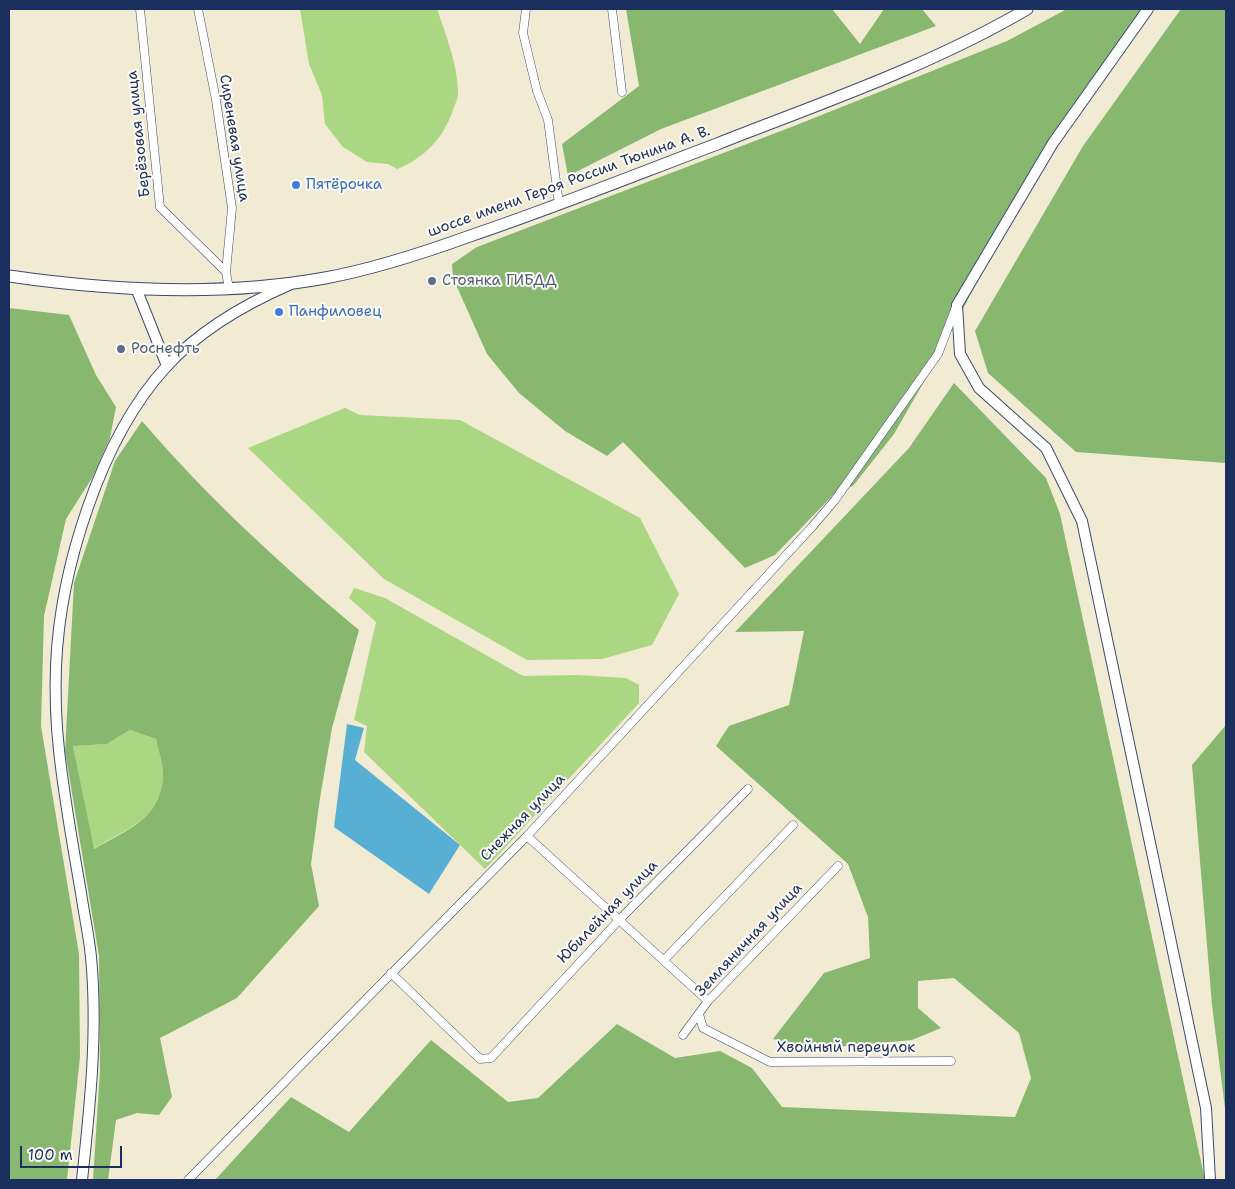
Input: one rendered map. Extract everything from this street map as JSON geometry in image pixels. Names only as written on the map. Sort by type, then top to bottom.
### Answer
[{"type":"main road","name":"шоссе имени Героя России Тюнина А. В.","points":[[9,276],[72,285],[229,289],[295,283],[366,269],[444,245],[560,204],[862,88],[960,45],[1027,9]]},
{"type":"street","name":"Берёзовая улица","points":[[140,9],[160,207],[226,272]]},
{"type":"street","name":"Сиреневая улица","points":[[198,9],[216,100],[232,208],[226,272]]},
{"type":"street","points":[[526,9],[523,33],[537,91],[548,120],[560,204]]},
{"type":"street","points":[[612,9],[622,92]]},
{"type":"street","points":[[1148,9],[1053,143],[957,306],[960,354],[979,388],[1046,448],[1082,521],[1206,1108],[1210,1180]]},
{"type":"street","points":[[226,272],[229,289]]},
{"type":"street","points":[[82,1180],[94,1070],[91,957],[59,749],[57,658],[69,578],[86,515],[108,455],[140,399],[167,366],[222,320],[249,303],[295,283]]},
{"type":"street","points":[[136,288],[167,366]]},
{"type":"street","name":"Снежная улица","points":[[188,1180],[527,836],[835,500],[938,354],[957,306]]},
{"type":"street","name":"Юбилейная улица","points":[[391,973],[480,1060],[492,1058],[620,919],[748,788]]},
{"type":"street","points":[[664,960],[792,825]]},
{"type":"street","points":[[527,836],[708,1001]]},
{"type":"street","name":"Земляничная улица","points":[[683,1035],[708,1001],[838,866]]},
{"type":"street","name":"Хвойный переулок","points":[[699,1014],[704,1028],[770,1062],[951,1061]]},
{"type":"green space","points":[[300,9],[437,9],[453,60],[458,93],[449,120],[432,146],[407,165],[397,169],[388,164],[367,162],[343,147],[325,124],[322,95],[309,64]]},
{"type":"green space","points":[[626,9],[832,9],[860,44],[884,9],[922,9],[936,26],[661,129],[568,176],[562,144],[639,86]]},
{"type":"green space","points":[[1067,9],[1143,9],[1050,143],[933,366],[894,434],[853,486],[836,492],[775,555],[745,568],[623,442],[607,456],[565,431],[519,393],[487,354],[453,278],[452,264],[477,247],[794,126],[1007,41]]},
{"type":"green space","points":[[1181,9],[1226,9],[1226,463],[1076,452],[988,373],[975,331],[1083,146]]},
{"type":"green space","points":[[9,308],[69,315],[96,375],[116,407],[110,438],[92,478],[66,519],[44,616],[41,726],[79,954],[80,1057],[67,1180],[11,1180],[9,1175]]},
{"type":"green space","points":[[954,383],[1046,478],[1060,514],[1205,1180],[215,1180],[291,1097],[349,1132],[431,1040],[508,1102],[538,1098],[617,1024],[675,1058],[720,1051],[752,1068],[782,1107],[1015,1117],[1031,1078],[1019,1033],[954,978],[918,981],[918,1008],[941,1028],[912,1040],[813,1049],[773,1039],[824,973],[870,958],[868,917],[848,864],[716,746],[729,726],[789,705],[804,631],[735,632],[909,448]]},
{"type":"green space","points":[[345,408],[360,415],[460,420],[640,518],[679,594],[652,645],[602,659],[527,660],[384,579],[248,448]]},
{"type":"green space","points":[[142,421],[219,504],[301,581],[359,630],[332,728],[320,798],[311,864],[319,906],[237,998],[160,1038],[172,1097],[159,1115],[137,1113],[116,1120],[108,1180],[93,1180],[100,1070],[99,956],[65,751],[74,583],[115,461]],"holes":[[[130,730],[156,739],[162,763],[163,777],[155,804],[139,822],[94,849],[73,746],[107,744]]]},
{"type":"green space","points":[[354,588],[385,598],[523,676],[577,675],[626,678],[639,685],[639,703],[485,869],[364,752],[367,726],[354,720],[376,622],[349,598]]},
{"type":"green space","points":[[1226,725],[1226,1116],[1212,1005],[1192,765]]},
{"type":"green space","points":[[130,730],[156,739],[163,773],[160,792],[148,814],[139,822],[93,849],[73,746],[107,744]]},
{"type":"water","points":[[347,724],[364,728],[355,760],[460,845],[429,894],[334,827]]},
{"type":"place","name":"Пятёрочка","points":[[296,185]]},
{"type":"place","name":"Стоянка ГИБДД","points":[[432,281]]},
{"type":"place","name":"Панфиловец","points":[[279,312]]},
{"type":"place","name":"Роснефть","points":[[121,349]]}]
